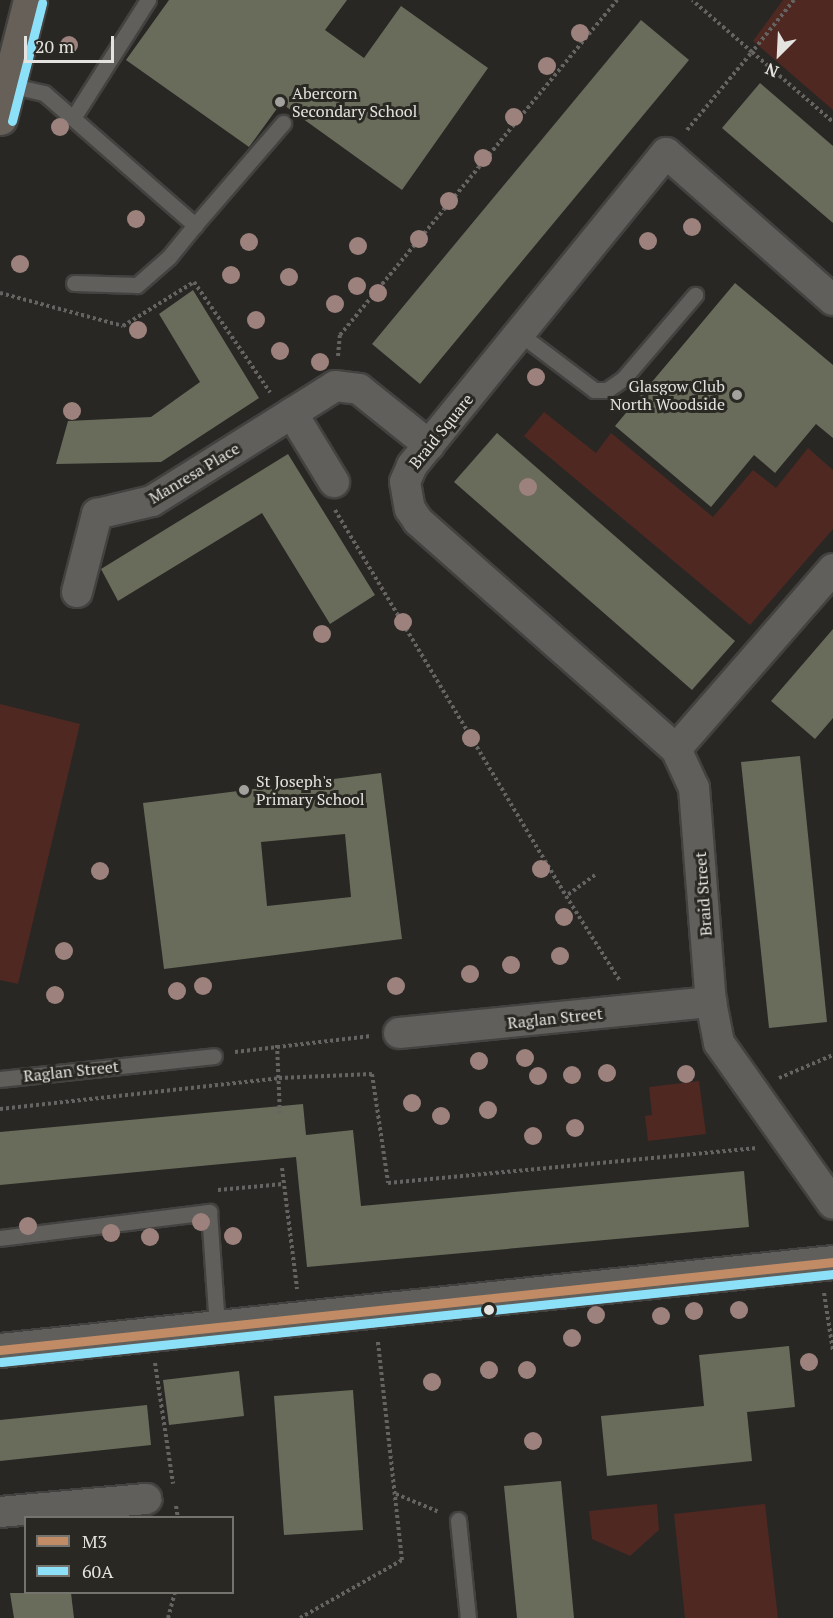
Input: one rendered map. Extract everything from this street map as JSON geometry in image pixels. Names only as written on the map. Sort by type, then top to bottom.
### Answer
[{"type":"main road","points":[[0,118],[30,0]]},
{"type":"street","points":[[666,153],[833,300]]},
{"type":"street","name":"Braid Square","points":[[666,153],[412,466],[405,482],[408,502],[418,522],[676,749]]},
{"type":"street","name":"Manresa Place","points":[[77,592],[97,514],[152,501],[335,386]]},
{"type":"street","points":[[335,386],[359,389],[429,445]]},
{"type":"street","points":[[292,413],[331,490]]},
{"type":"street","points":[[676,749],[833,568]]},
{"type":"street","name":"Braid Street","points":[[676,749],[694,788],[711,1002],[719,1043],[750,1091]]},
{"type":"street","name":"Raglan Street","points":[[399,1033],[711,1002]]},
{"type":"street","points":[[750,1091],[833,1204]]},
{"type":"street","points":[[0,1350],[150,1336],[374,1308],[826,1264]]},
{"type":"street","points":[[0,1512],[146,1499]]},
{"type":"lane","points":[[73,118],[148,0]]},
{"type":"lane","points":[[9,85],[44,93],[195,225]]},
{"type":"lane","points":[[74,283],[137,285],[169,257],[283,123]]},
{"type":"lane","points":[[519,334],[594,390],[607,390],[623,379],[695,295]]},
{"type":"lane","name":"Raglan Street","points":[[0,1079],[214,1056]]},
{"type":"lane","points":[[0,1238],[209,1212],[217,1327]]},
{"type":"lane","points":[[458,1521],[468,1618]]},
{"type":"path","points":[[335,386],[340,335],[617,0]]},
{"type":"path","points":[[692,0],[833,122]]},
{"type":"path","points":[[666,153],[794,0]]},
{"type":"path","points":[[0,293],[123,326],[194,282],[275,398],[292,413]]},
{"type":"path","points":[[331,490],[566,896],[638,1009]]},
{"type":"path","points":[[566,896],[596,875]]},
{"type":"path","points":[[214,1056],[277,1045],[399,1033]]},
{"type":"path","points":[[277,1045],[280,1113]]},
{"type":"path","points":[[750,1091],[833,1055]]},
{"type":"path","points":[[0,1109],[279,1078],[372,1074],[388,1182],[790,1145]]},
{"type":"path","points":[[282,1168],[300,1317]]},
{"type":"path","points":[[826,1264],[833,1351]]},
{"type":"path","points":[[300,1618],[402,1560],[374,1308]]},
{"type":"path","points":[[150,1336],[178,1516]]},
{"type":"path","points":[[395,1494],[458,1521]]},
{"type":"path","points":[[168,1618],[176,1594]]},
{"type":"shaded area","points":[[783,0],[833,0],[833,110],[753,41]]},
{"type":"shaded area","points":[[544,412],[596,453],[611,433],[713,517],[753,470],[776,488],[808,448],[833,470],[833,529],[750,625],[524,436]]},
{"type":"shaded area","points":[[0,704],[80,724],[18,984],[0,980]]},
{"type":"shaded area","points":[[699,1081],[706,1134],[648,1141],[645,1116],[652,1115],[649,1087]]},
{"type":"shaded area","points":[[657,1504],[659,1530],[630,1556],[592,1539],[589,1511]]},
{"type":"shaded area","points":[[765,1504],[778,1618],[685,1618],[674,1514]]},
{"type":"building","points":[[169,0],[347,0],[325,30],[364,58],[401,6],[488,68],[402,190],[281,103],[249,147],[126,60]]},
{"type":"building","points":[[641,20],[689,60],[420,384],[372,344]]},
{"type":"building","points":[[760,83],[833,146],[833,223],[722,128]]},
{"type":"building","name":"Glasgow Club North Woodside","points":[[735,283],[833,365],[833,438],[816,424],[775,473],[754,455],[711,507],[615,426]]},
{"type":"building","points":[[193,290],[259,398],[161,462],[56,464],[68,421],[151,417],[200,382],[159,314]]},
{"type":"building","points":[[497,433],[735,641],[692,690],[454,482]]},
{"type":"building","points":[[288,454],[375,595],[330,624],[262,513],[118,601],[101,569]]},
{"type":"building","points":[[833,629],[833,718],[815,739],[771,701]]},
{"type":"building","points":[[800,756],[827,1022],[769,1028],[741,762]]},
{"type":"building","points":[[381,773],[402,939],[164,969],[143,803]],"holes":[[[345,834],[351,897],[267,906],[261,842]]]},
{"type":"building","points":[[303,1104],[306,1135],[353,1130],[361,1206],[744,1171],[749,1227],[307,1267],[296,1157],[0,1185],[0,1132]]},
{"type":"building","points":[[789,1346],[795,1407],[747,1412],[752,1461],[607,1476],[601,1416],[704,1406],[699,1355]]},
{"type":"building","points":[[239,1371],[244,1416],[169,1425],[163,1380]]},
{"type":"building","points":[[353,1390],[363,1530],[284,1535],[274,1396]]},
{"type":"building","points":[[147,1405],[151,1445],[0,1461],[0,1420]]},
{"type":"building","points":[[561,1481],[574,1618],[517,1618],[504,1486]]},
{"type":"building","points":[[10,1593],[71,1594],[74,1618],[14,1618]]},
{"type":"transit line","name":"60A","points":[[12,121],[42,3]]},
{"type":"transit line","name":"M3","points":[[0,1350],[833,1262]]},
{"type":"transit line","name":"60A","points":[[1,1362],[833,1274]]},
{"type":"place","name":"Abercorn Secondary School","points":[[280,102]]},
{"type":"place","name":"Glasgow Club North Woodside","points":[[737,395]]},
{"type":"place","name":"St Joseph's Primary School","points":[[244,790]]}]
